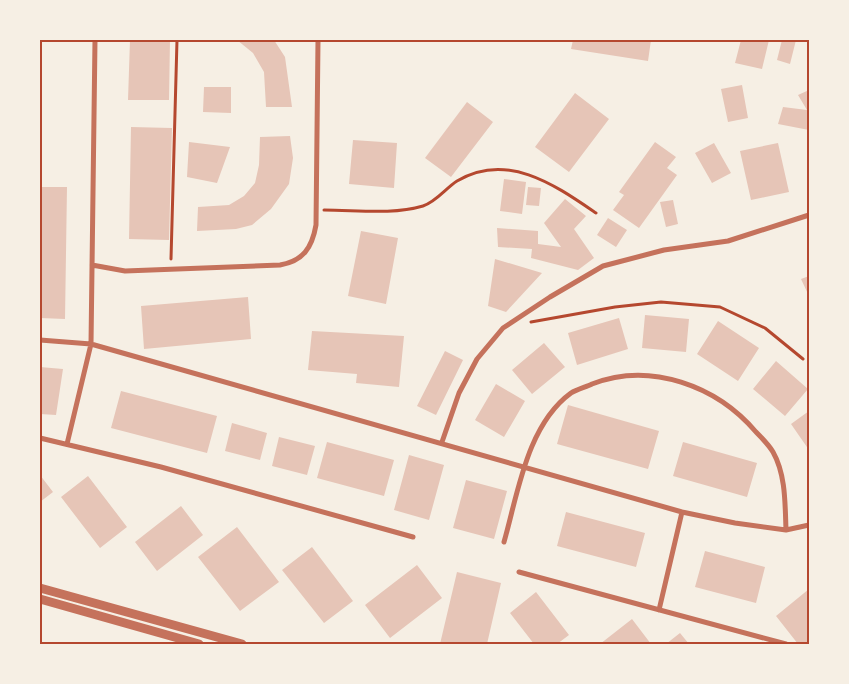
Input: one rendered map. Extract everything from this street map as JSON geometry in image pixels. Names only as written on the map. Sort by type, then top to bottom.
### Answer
[{"type":"street","points":[[67,444],[91,344],[95,40]]},
{"type":"street","points":[[92,265],[124,271],[292,263],[302,257],[314,240],[318,40]]},
{"type":"street","points":[[442,442],[459,394],[477,359],[503,328],[550,297],[603,266],[664,250],[728,241],[809,215]]},
{"type":"street","points":[[40,340],[91,344],[442,442],[525,469],[682,512],[735,523],[786,530],[809,525]]},
{"type":"street","points":[[504,542],[525,469],[539,430],[558,406],[572,392],[607,378],[643,376],[679,380],[713,394],[747,421],[773,452],[782,476],[786,530]]},
{"type":"street","points":[[40,438],[161,467],[413,538]]},
{"type":"street","points":[[659,610],[682,512]]},
{"type":"street","points":[[519,572],[786,644]]},
{"type":"street","points":[[40,588],[242,644]]},
{"type":"street","points":[[40,599],[199,644]]},
{"type":"path","points":[[171,269],[178,40]]},
{"type":"path","points":[[316,210],[402,211],[426,205],[458,181],[493,168],[523,173],[545,181],[596,213]]},
{"type":"path","points":[[530,322],[615,307],[661,302],[720,308],[766,328],[803,360]]},
{"type":"building","points":[[130,40],[170,40],[169,100],[128,100]]},
{"type":"building","points":[[237,40],[274,40],[285,57],[292,107],[266,107],[264,72],[253,53]]},
{"type":"building","points":[[573,40],[651,40],[648,61],[571,49]]},
{"type":"building","points":[[741,40],[769,40],[762,69],[735,63]]},
{"type":"building","points":[[782,40],[796,40],[790,64],[777,60]]},
{"type":"building","points":[[742,85],[748,118],[728,122],[721,89]]},
{"type":"building","points":[[204,87],[231,87],[231,113],[203,112]]},
{"type":"building","points":[[809,90],[809,130],[778,124],[783,107],[807,110],[798,95]]},
{"type":"building","points":[[575,93],[609,119],[569,172],[535,147]]},
{"type":"building","points":[[467,102],[493,122],[451,177],[425,158]]},
{"type":"building","points":[[131,127],[172,128],[169,240],[129,239]]},
{"type":"building","points":[[290,136],[293,158],[289,184],[271,209],[252,225],[236,229],[197,231],[198,207],[229,205],[244,196],[255,183],[259,165],[260,137]]},
{"type":"building","points":[[353,140],[397,143],[394,188],[349,184]]},
{"type":"building","points":[[189,142],[230,147],[217,183],[187,177]]},
{"type":"building","points":[[655,142],[676,157],[667,168],[677,175],[639,228],[613,210],[624,195],[619,192]]},
{"type":"building","points":[[714,143],[731,173],[712,183],[695,153]]},
{"type":"building","points":[[778,143],[789,192],[751,200],[740,151]]},
{"type":"building","points":[[504,179],[526,182],[522,214],[500,211]]},
{"type":"building","points":[[40,187],[67,187],[65,319],[40,318]]},
{"type":"building","points":[[528,187],[541,188],[539,206],[526,205]]},
{"type":"building","points":[[565,199],[586,216],[574,229],[594,258],[578,270],[531,258],[532,249],[498,247],[497,228],[538,231],[538,244],[561,247],[544,223]]},
{"type":"building","points":[[673,200],[678,224],[666,227],[660,202]]},
{"type":"building","points":[[608,218],[627,230],[616,247],[597,235]]},
{"type":"building","points":[[361,231],[398,238],[386,304],[348,296]]},
{"type":"building","points":[[495,259],[542,273],[506,312],[488,306]]},
{"type":"building","points":[[809,276],[809,296],[801,279]]},
{"type":"building","points":[[248,297],[251,339],[144,349],[141,306]]},
{"type":"building","points":[[645,315],[689,319],[686,352],[642,348]]},
{"type":"building","points":[[619,318],[628,349],[577,365],[568,333]]},
{"type":"building","points":[[718,321],[759,348],[738,381],[697,354]]},
{"type":"building","points":[[312,331],[404,336],[399,387],[356,383],[357,374],[308,370]]},
{"type":"building","points":[[544,343],[565,367],[532,394],[512,370]]},
{"type":"building","points":[[445,351],[463,360],[436,415],[417,406]]},
{"type":"building","points":[[776,361],[808,389],[785,416],[753,389]]},
{"type":"building","points":[[40,367],[63,369],[56,415],[40,414]]},
{"type":"building","points":[[496,384],[525,401],[504,437],[475,420]]},
{"type":"building","points":[[121,391],[217,416],[207,453],[111,428]]},
{"type":"building","points":[[568,405],[659,431],[648,469],[557,444]]},
{"type":"building","points":[[809,411],[809,450],[791,424]]},
{"type":"building","points":[[232,423],[267,433],[260,460],[225,451]]},
{"type":"building","points":[[279,437],[315,446],[307,475],[272,466]]},
{"type":"building","points":[[327,442],[394,460],[384,496],[317,478]]},
{"type":"building","points":[[683,442],[757,463],[747,497],[673,476]]},
{"type":"building","points":[[409,455],[444,465],[429,520],[394,510]]},
{"type":"building","points":[[40,475],[53,492],[40,502]]},
{"type":"building","points":[[88,476],[127,527],[100,548],[61,497]]},
{"type":"building","points":[[466,480],[507,491],[494,539],[453,528]]},
{"type":"building","points":[[181,506],[203,535],[157,571],[135,542]]},
{"type":"building","points":[[566,512],[645,533],[636,567],[557,546]]},
{"type":"building","points":[[237,527],[279,582],[240,611],[198,557]]},
{"type":"building","points":[[312,547],[353,601],[324,623],[282,570]]},
{"type":"building","points":[[705,551],[765,567],[756,603],[695,587]]},
{"type":"building","points":[[417,565],[442,598],[390,638],[365,605]]},
{"type":"building","points":[[457,572],[501,583],[487,644],[440,644]]},
{"type":"building","points":[[809,589],[809,644],[798,644],[776,616]]},
{"type":"building","points":[[536,592],[569,635],[557,644],[534,644],[510,613]]},
{"type":"building","points":[[632,619],[651,644],[600,644]]},
{"type":"building","points":[[680,633],[689,644],[666,644]]}]
